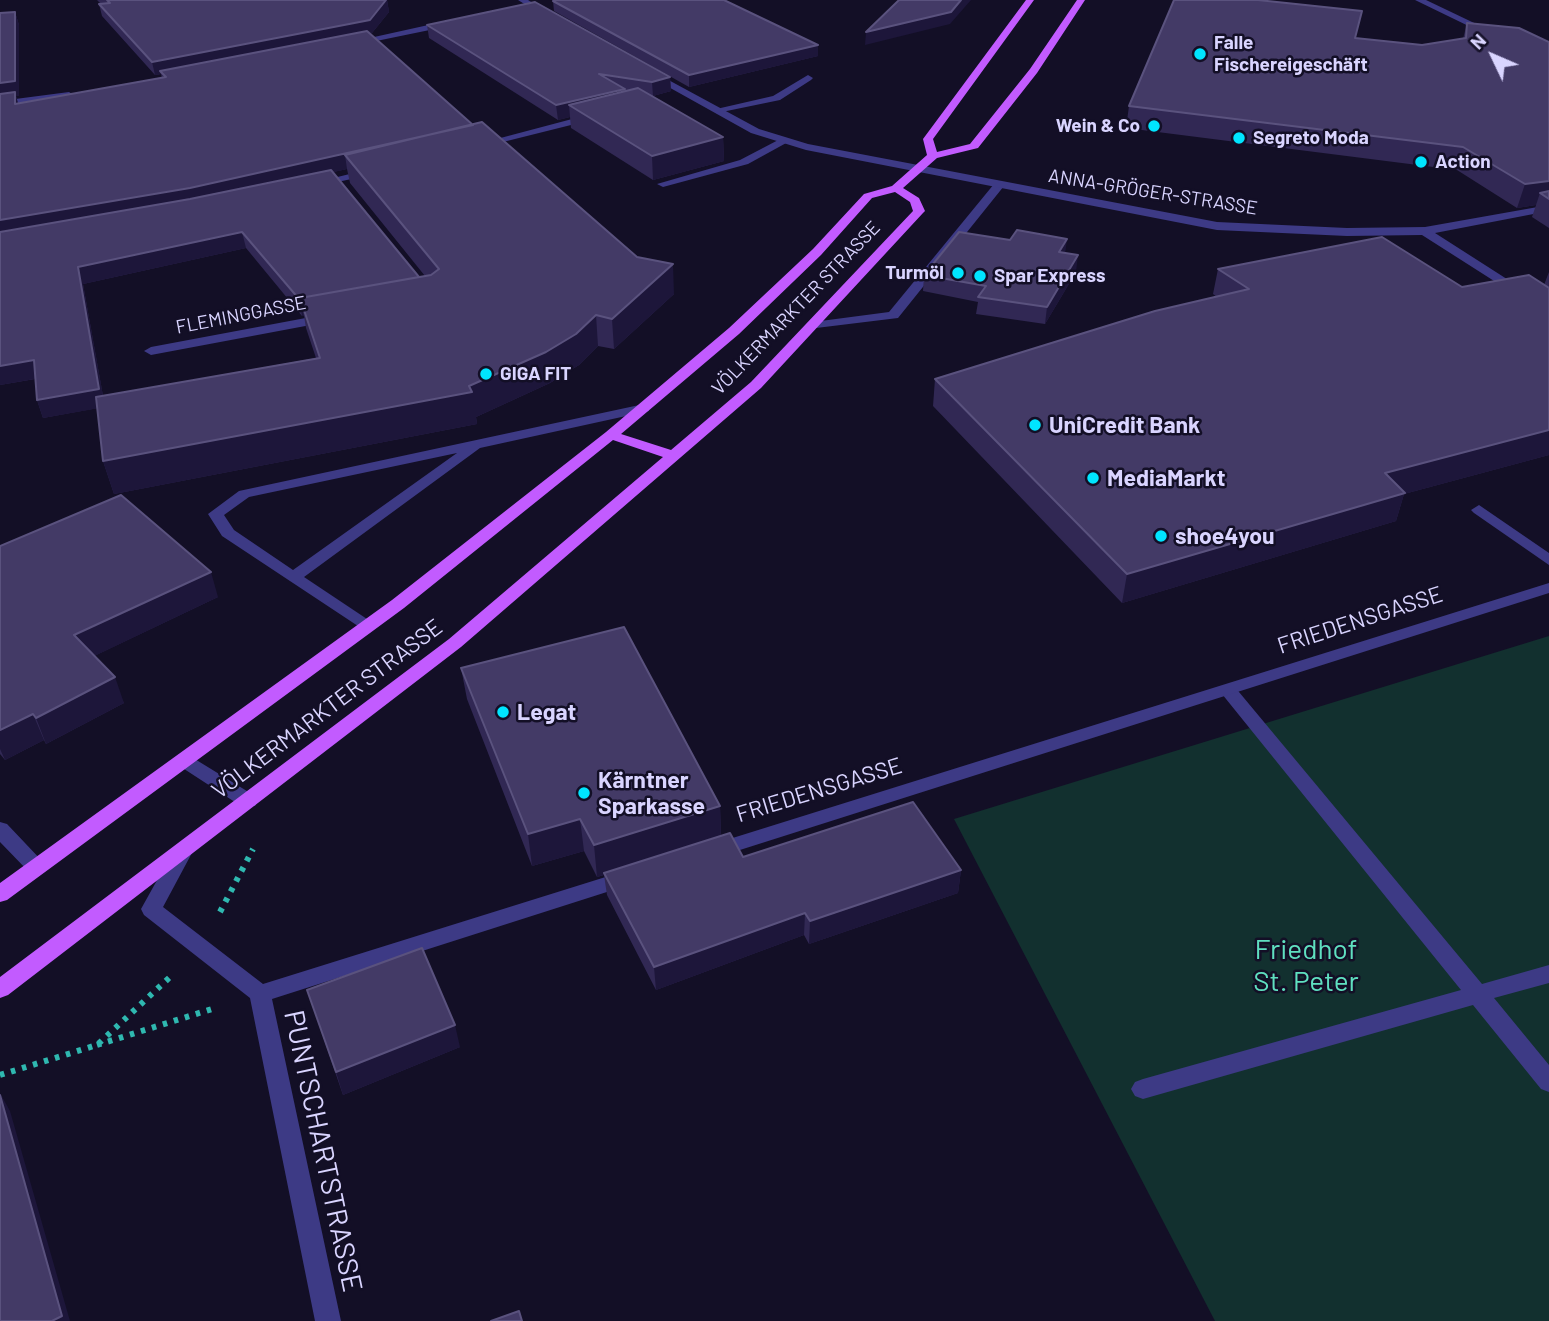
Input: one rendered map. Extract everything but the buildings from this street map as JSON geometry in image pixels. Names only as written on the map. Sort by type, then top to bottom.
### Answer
[{"type":"main road","points":[[1030,0],[928,138],[933,156],[974,146],[1034,71],[1081,0]]},
{"type":"main road","name":"VÖLKERMARKTER STRASSE","points":[[0,894],[367,627],[611,435],[744,322],[817,252],[868,196],[896,188],[933,156]]},
{"type":"main road","name":"VÖLKERMARKTER STRASSE","points":[[0,989],[455,643],[756,385],[919,211],[915,200],[896,188]]},
{"type":"main road","points":[[611,435],[675,456]]},
{"type":"street","points":[[1419,0],[1499,37]]},
{"type":"street","points":[[521,4],[533,6],[557,19]]},
{"type":"street","points":[[341,45],[464,20]]},
{"type":"street","name":"ANNA-GRÖGER-STRASSE","points":[[639,67],[755,131],[784,140],[998,186],[1217,226],[1348,232],[1425,231],[1549,208]]},
{"type":"street","points":[[717,110],[776,98],[808,78]]},
{"type":"street","points":[[0,104],[79,94]]},
{"type":"street","points":[[673,97],[686,94]]},
{"type":"street","points":[[472,147],[606,114]]},
{"type":"street","points":[[663,184],[744,162],[784,140]]},
{"type":"street","points":[[299,188],[343,185],[379,170]]},
{"type":"street","points":[[813,326],[893,315],[998,186]]},
{"type":"street","points":[[1425,231],[1549,312]]},
{"type":"street","name":"FLEMINGGASSE","points":[[151,351],[341,316]]},
{"type":"street","points":[[367,627],[228,533],[216,514],[244,494],[644,408]]},
{"type":"street","points":[[294,577],[480,443]]},
{"type":"street","points":[[1479,510],[1549,560]]},
{"type":"street","name":"FRIEDENSGASSE","points":[[698,856],[1549,588]]},
{"type":"street","points":[[1228,690],[1549,1082]]},
{"type":"street","points":[[185,760],[248,801]]},
{"type":"street","points":[[0,829],[36,867]]},
{"type":"street","points":[[183,851],[151,909],[260,994],[645,873]]},
{"type":"street","points":[[1143,1088],[1549,974]]},
{"type":"street","name":"PUNTSCHARTSTRASSE","points":[[260,994],[328,1321]]},
{"type":"path","points":[[97,1045],[260,994]]},
{"type":"green space","name":"Friedhof St. Peter","points":[[1549,636],[1549,1321],[1215,1321],[954,819]]},
{"type":"place","name":"Falle Fischereigeschäft","points":[[1200,54]]},
{"type":"place","name":"Wein & Co","points":[[1154,126]]},
{"type":"place","name":"Segreto Moda","points":[[1239,138]]},
{"type":"place","name":"Action","points":[[1421,162]]},
{"type":"place","name":"Turmöl","points":[[958,273]]},
{"type":"place","name":"Spar Express","points":[[980,276]]},
{"type":"place","name":"GIGA FIT","points":[[486,374]]},
{"type":"place","name":"UniCredit Bank","points":[[1035,425]]},
{"type":"place","name":"MediaMarkt","points":[[1093,478]]},
{"type":"place","name":"shoe4you","points":[[1161,536]]},
{"type":"place","name":"Legat","points":[[503,712]]},
{"type":"place","name":"Kärntner Sparkasse","points":[[584,793]]}]
